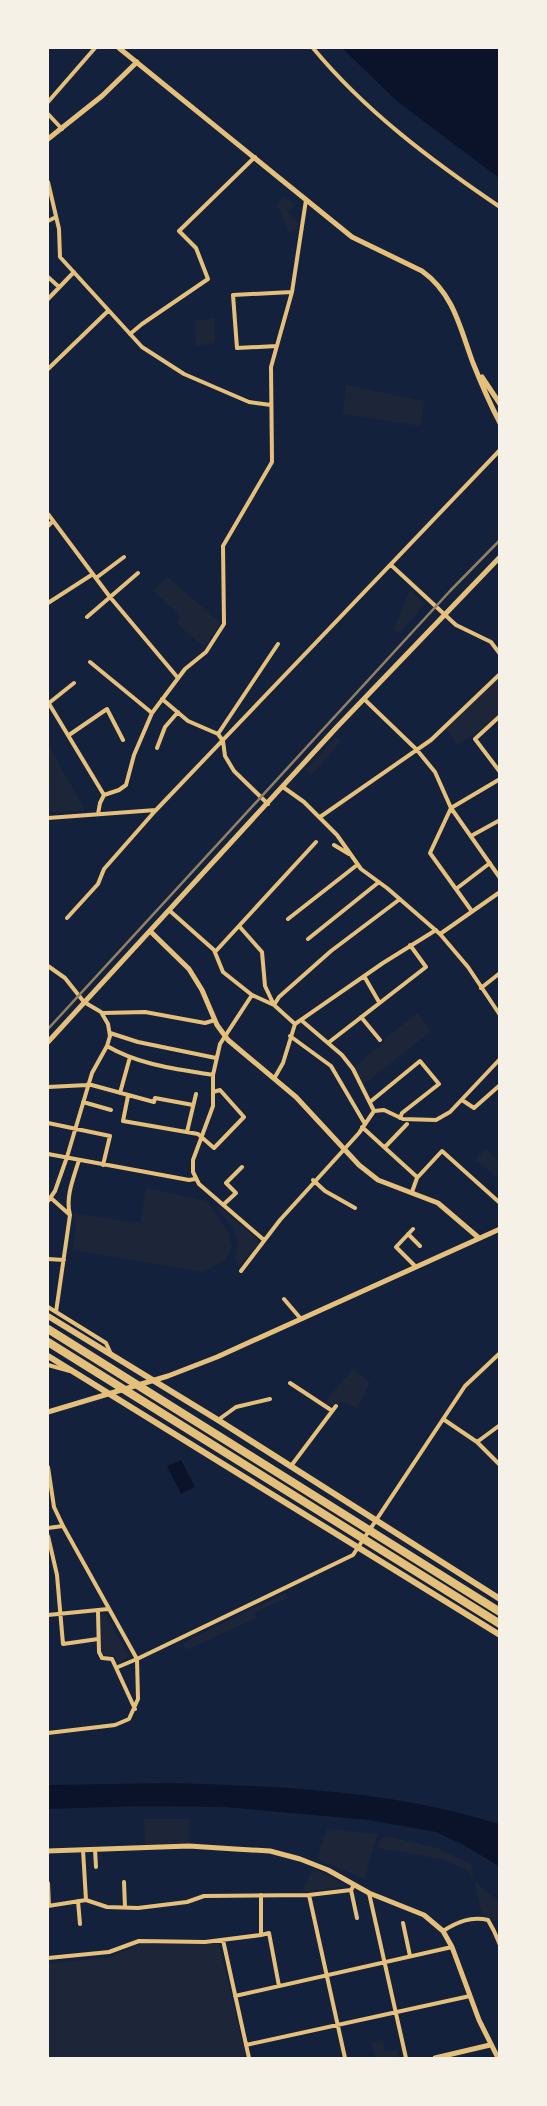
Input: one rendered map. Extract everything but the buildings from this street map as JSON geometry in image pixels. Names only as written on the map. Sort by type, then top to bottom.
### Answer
[{"type":"highway","points":[[48,1330],[500,1612]]},
{"type":"highway","points":[[48,1342],[500,1624]]},
{"type":"main road","points":[[48,1316],[218,1420],[500,1599]]},
{"type":"main road","points":[[48,1356],[500,1635]]},
{"type":"street","points":[[48,102],[49,94],[95,48]]},
{"type":"street","points":[[119,48],[352,237],[422,271],[432,278],[452,304],[474,364],[500,423]]},
{"type":"street","points":[[313,48],[378,116],[441,166],[500,207]]},
{"type":"street","points":[[48,139],[102,96],[137,62]]},
{"type":"street","points":[[48,114],[62,129]]},
{"type":"street","points":[[130,334],[208,279],[196,248],[179,231],[255,157]]},
{"type":"street","points":[[48,182],[59,229],[60,257],[142,347],[184,374],[249,402],[271,405]]},
{"type":"street","points":[[98,814],[100,802],[104,795],[119,790],[126,784],[134,755],[152,713],[178,678],[206,652],[224,624],[223,546],[272,462],[271,367],[292,292],[306,200]]},
{"type":"street","points":[[48,221],[56,217]]},
{"type":"street","points":[[48,299],[74,272]]},
{"type":"street","points":[[48,277],[59,287]]},
{"type":"street","points":[[277,346],[237,348],[233,295],[292,292]]},
{"type":"street","points":[[48,369],[108,311]]},
{"type":"street","points":[[474,364],[500,404]]},
{"type":"street","points":[[67,918],[98,884],[104,869],[156,810],[500,450]]},
{"type":"street","points":[[48,514],[110,597],[178,678]]},
{"type":"street","points":[[48,526],[53,521]]},
{"type":"street","points":[[48,602],[124,557]]},
{"type":"street","points":[[48,1042],[364,699],[500,557]]},
{"type":"street","points":[[391,565],[456,625],[494,645],[500,654]]},
{"type":"street","points":[[87,617],[138,573]]},
{"type":"street","points":[[494,645],[500,642]]},
{"type":"street","points":[[218,734],[278,644]]},
{"type":"street","points":[[90,662],[152,713]]},
{"type":"street","points":[[320,817],[431,740],[500,674]]},
{"type":"street","points":[[74,683],[48,702],[104,795]]},
{"type":"street","points":[[162,699],[188,721],[218,734],[223,741],[225,756],[234,771],[268,804]]},
{"type":"street","points":[[364,699],[416,750],[435,772],[451,808],[500,878]]},
{"type":"street","points":[[69,735],[106,709],[122,740]]},
{"type":"street","points":[[157,748],[165,727],[178,712]]},
{"type":"street","points":[[500,716],[475,738],[500,772]]},
{"type":"street","points":[[471,910],[430,853],[451,808],[500,779]]},
{"type":"street","points":[[283,787],[304,802],[320,817],[337,835],[357,865],[440,934],[468,967],[500,1015]]},
{"type":"street","points":[[48,818],[156,810]]},
{"type":"street","points":[[471,836],[500,820]]},
{"type":"street","points":[[215,952],[316,842]]},
{"type":"street","points":[[334,845],[349,854]]},
{"type":"street","points":[[456,889],[490,863]]},
{"type":"street","points":[[288,919],[357,865]]},
{"type":"street","points":[[308,939],[379,882]]},
{"type":"street","points":[[440,934],[471,910],[500,892]]},
{"type":"street","points":[[274,1005],[279,997],[331,951],[400,900]]},
{"type":"street","points":[[170,911],[215,952],[224,972],[252,994],[274,1005],[295,1024]]},
{"type":"street","points":[[239,926],[262,952],[265,986],[274,1005]]},
{"type":"street","points":[[275,1077],[283,1063],[295,1024],[364,976],[436,930]]},
{"type":"street","points":[[150,931],[189,969],[202,990],[214,1020],[224,1036],[238,1050],[275,1077],[359,1165],[389,1185],[412,1192],[442,1206],[479,1238]]},
{"type":"street","points":[[328,1043],[426,967],[410,946]]},
{"type":"street","points":[[48,966],[65,978],[84,1002],[103,1014],[145,1012],[205,1023],[214,1020]]},
{"type":"street","points":[[481,988],[500,974]]},
{"type":"street","points":[[364,976],[379,1002]]},
{"type":"street","points":[[195,1179],[193,1160],[213,1106],[212,1075],[216,1058],[224,1036],[252,994]]},
{"type":"street","points":[[70,1215],[49,1200],[55,1191],[67,1157],[88,1084],[107,1046],[110,1033],[103,1014]]},
{"type":"street","points":[[361,1017],[380,1040]]},
{"type":"street","points":[[301,1020],[328,1043],[353,1069],[374,1111]]},
{"type":"street","points":[[110,1033],[138,1042],[216,1058]]},
{"type":"street","points":[[290,1036],[331,1066],[364,1126],[417,1177]]},
{"type":"street","points":[[107,1046],[130,1057],[177,1069],[212,1075]]},
{"type":"street","points":[[120,1093],[130,1057]]},
{"type":"street","points":[[374,1111],[384,1110],[400,1118],[439,1120],[462,1100],[481,1077],[500,1059]]},
{"type":"street","points":[[370,1102],[420,1060],[439,1084],[402,1114],[400,1118]]},
{"type":"street","points":[[48,1087],[88,1084],[154,1102],[156,1098],[193,1105]]},
{"type":"street","points":[[462,1100],[474,1108],[500,1085]]},
{"type":"street","points":[[128,1096],[123,1121],[202,1136],[214,1148],[244,1117],[220,1090],[213,1092]]},
{"type":"street","points":[[187,1132],[196,1094]]},
{"type":"street","points":[[82,1102],[111,1110]]},
{"type":"street","points":[[241,1271],[313,1180],[364,1126],[374,1111]]},
{"type":"street","points":[[48,1123],[75,1127],[110,1136],[103,1165]]},
{"type":"street","points":[[385,1148],[406,1124]]},
{"type":"street","points":[[412,1192],[417,1177],[442,1151],[500,1203]]},
{"type":"street","points":[[48,1154],[103,1165],[195,1179],[264,1240]]},
{"type":"street","points":[[56,1312],[70,1215],[68,1207],[70,1191],[79,1160]]},
{"type":"street","points":[[223,1205],[236,1193],[226,1183],[242,1167]]},
{"type":"street","points":[[313,1180],[325,1191],[355,1208]]},
{"type":"street","points":[[48,1190],[55,1191]]},
{"type":"street","points":[[412,1229],[396,1247],[416,1267]]},
{"type":"street","points":[[48,1412],[154,1381],[217,1357],[500,1230]]},
{"type":"street","points":[[408,1234],[420,1246]]},
{"type":"street","points":[[48,1259],[64,1260]]},
{"type":"street","points":[[284,1299],[301,1318]]},
{"type":"street","points":[[48,1307],[106,1343],[112,1355]]},
{"type":"street","points":[[118,1668],[353,1555],[466,1386],[499,1355]]},
{"type":"street","points":[[48,1365],[53,1368],[75,1372]]},
{"type":"street","points":[[290,1384],[331,1410]]},
{"type":"street","points":[[218,1420],[236,1407],[270,1398]]},
{"type":"street","points":[[291,1466],[331,1410],[336,1406]]},
{"type":"street","points":[[443,1419],[477,1442],[499,1464]]},
{"type":"street","points":[[477,1442],[500,1425]]},
{"type":"street","points":[[48,1467],[54,1507],[137,1659],[138,1699],[135,1709],[129,1718],[114,1725],[48,1733]]},
{"type":"street","points":[[48,1508],[54,1507]]},
{"type":"street","points":[[48,1528],[63,1526]]},
{"type":"street","points":[[48,1536],[57,1575],[63,1644],[98,1639]]},
{"type":"street","points":[[48,1615],[98,1612],[108,1609]]},
{"type":"street","points":[[98,1612],[98,1652],[102,1658],[112,1659],[118,1668],[135,1709]]},
{"type":"street","points":[[48,1850],[189,1846],[270,1851],[300,1859],[353,1887],[424,1915],[442,1931],[452,1947],[470,1996],[498,2058]]},
{"type":"street","points":[[94,1849],[96,1867]]},
{"type":"street","points":[[83,1850],[86,1900]]},
{"type":"street","points":[[124,1882],[125,1907]]},
{"type":"street","points":[[48,1883],[48,1906],[86,1900],[107,1906],[125,1907],[187,1902],[204,1896],[309,1895],[353,1887]]},
{"type":"street","points":[[353,1887],[356,1918]]},
{"type":"street","points":[[369,1893],[406,2058]]},
{"type":"street","points":[[261,1895],[261,1935]]},
{"type":"street","points":[[309,1895],[345,2058]]},
{"type":"street","points":[[78,1901],[80,1924]]},
{"type":"street","points":[[442,1931],[461,1921],[478,1918],[488,1920],[500,1945]]},
{"type":"street","points":[[403,1923],[410,1956]]},
{"type":"street","points":[[494,1931],[500,1929]]},
{"type":"street","points":[[48,1958],[109,1952],[140,1941],[223,1940],[269,1933],[279,1986]]},
{"type":"street","points":[[223,1940],[249,2058]]},
{"type":"street","points":[[235,1996],[452,1947]]},
{"type":"street","points":[[246,2045],[470,1996]]},
{"type":"street","points":[[435,2058],[458,2056],[493,2046]]},
{"type":"shaded area","points":[[342,48],[499,48],[499,178],[398,102]]},
{"type":"shaded area","points":[[284,196],[295,205],[288,213],[299,223],[297,229],[289,233],[277,205]]},
{"type":"shaded area","points":[[214,318],[215,343],[196,346],[194,321]]},
{"type":"shaded area","points":[[346,385],[424,401],[421,426],[343,414]]},
{"type":"shaded area","points":[[167,577],[221,623],[204,647],[176,623],[181,617],[153,591]]},
{"type":"shaded area","points":[[410,590],[425,604],[399,634],[394,628]]},
{"type":"shaded area","points":[[499,677],[499,714],[484,728],[457,745],[445,728]]},
{"type":"shaded area","points":[[336,737],[341,741],[312,775],[306,770]]},
{"type":"shaded area","points":[[48,744],[85,810],[52,812],[48,807]]},
{"type":"shaded area","points":[[417,1013],[431,1031],[364,1084],[354,1067],[385,1042],[384,1039]]},
{"type":"shaded area","points":[[486,1149],[499,1162],[499,1173],[496,1176],[475,1160]]},
{"type":"shaded area","points":[[146,1188],[207,1201],[229,1233],[232,1247],[225,1260],[203,1272],[72,1250],[76,1227],[73,1213],[140,1223]]},
{"type":"shaded area","points":[[219,1206],[258,1240],[258,1244],[239,1267],[235,1258],[238,1244],[237,1237],[231,1225],[217,1208]]},
{"type":"shaded area","points":[[353,1369],[370,1383],[357,1408],[340,1402],[339,1405],[326,1404],[328,1397]]},
{"type":"shaded area","points":[[181,1460],[195,1487],[181,1494],[167,1466]]},
{"type":"shaded area","points":[[285,1593],[287,1598],[255,1612],[256,1618],[186,1650],[183,1643]]},
{"type":"shaded area","points":[[101,1614],[105,1614],[129,1656],[120,1663],[113,1655],[105,1655],[101,1652]]},
{"type":"shaded area","points":[[170,1783],[336,1792],[378,1797],[459,1813],[499,1824],[499,1866],[462,1844],[436,1832],[369,1820],[224,1807],[142,1806],[48,1809],[48,1785]]},
{"type":"shaded area","points":[[144,1819],[189,1819],[189,1844],[145,1845]]},
{"type":"shaded area","points":[[327,1829],[377,1834],[365,1879],[317,1859]]},
{"type":"shaded area","points":[[386,1836],[437,1848],[471,1864],[474,1879],[466,1870],[441,1859],[377,1848],[379,1841]]},
{"type":"shaded area","points":[[313,1868],[346,1885],[346,1886],[302,1892]]},
{"type":"shaded area","points":[[475,1881],[499,1903],[499,1919],[493,1921],[489,1917],[482,1915]]},
{"type":"shaded area","points":[[140,1944],[219,1944],[246,2058],[48,2058],[48,1964],[112,1957]]},
{"type":"shaded area","points":[[383,2039],[385,2052],[397,2049],[399,2058],[375,2058],[371,2043]]},
{"type":"railway","points":[[48,1029],[450,591],[500,540]]}]
